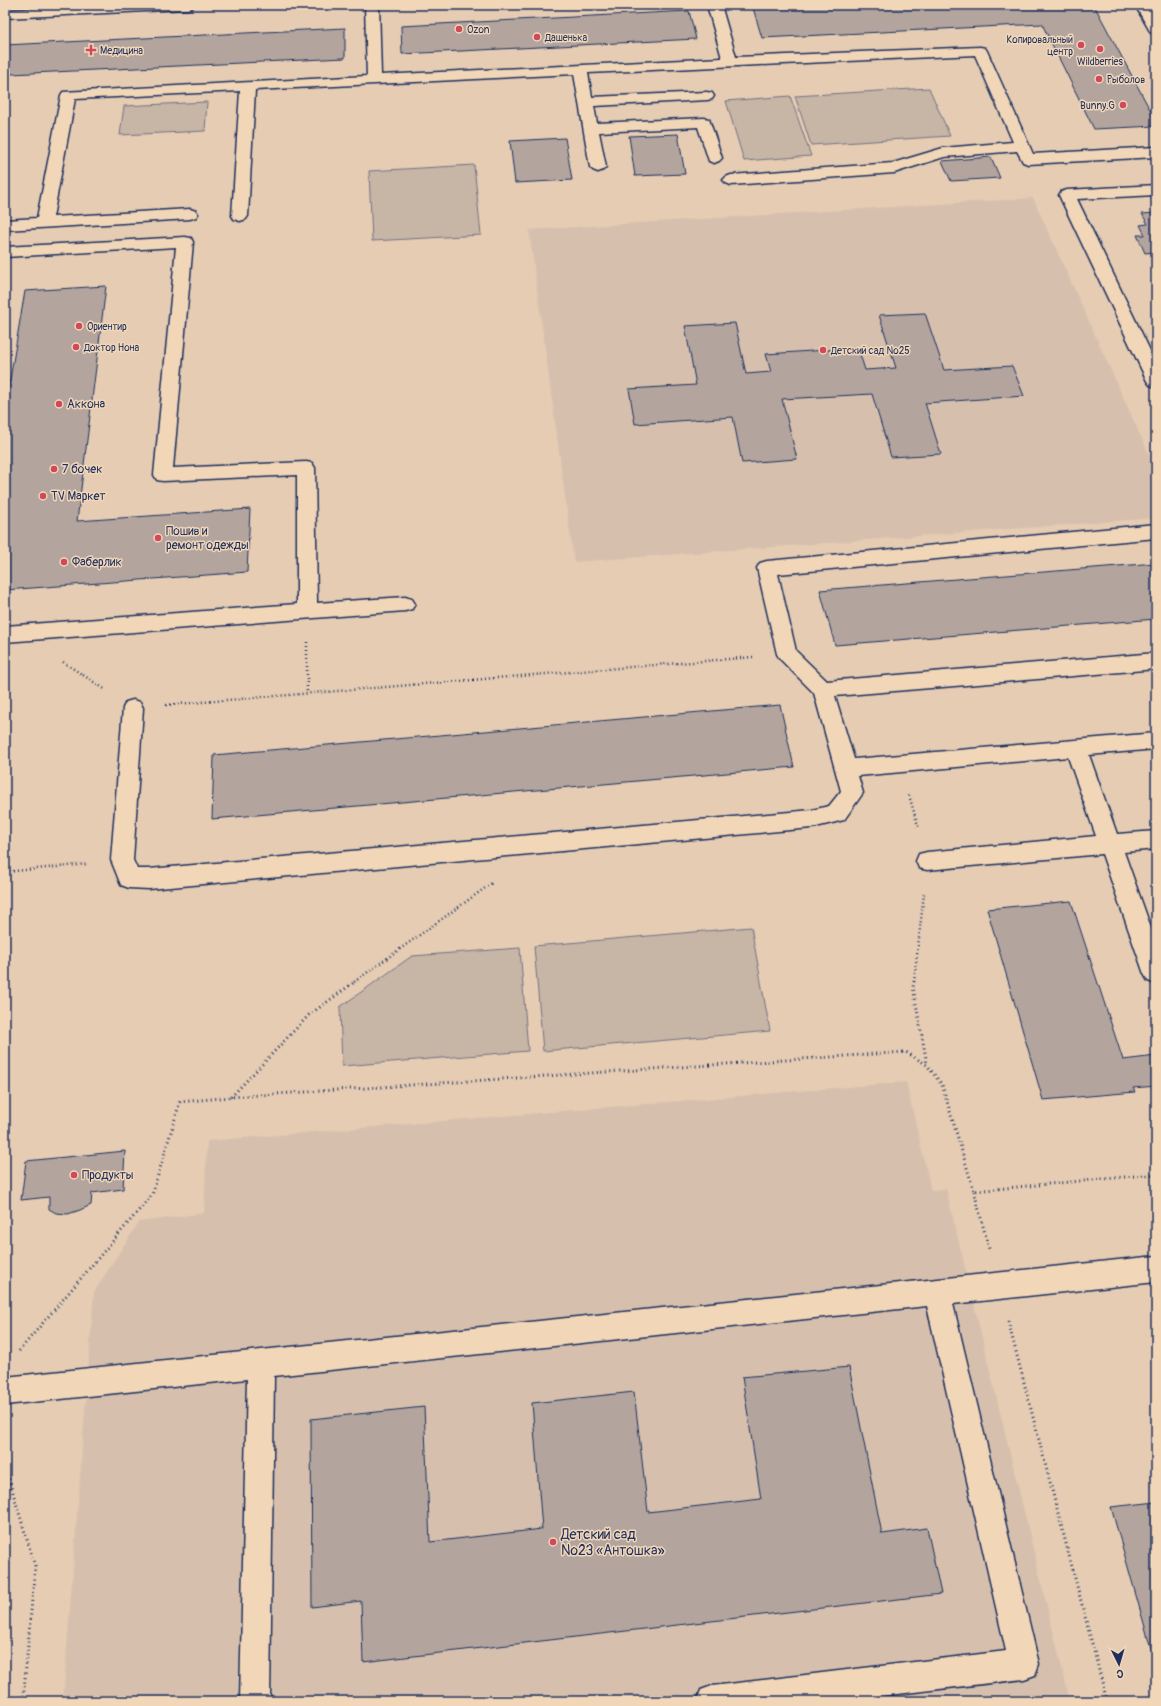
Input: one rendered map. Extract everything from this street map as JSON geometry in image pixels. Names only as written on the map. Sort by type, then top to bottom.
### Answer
[{"type":"lane","points":[[5,14],[187,5]]},
{"type":"lane","points":[[372,5],[374,80]]},
{"type":"lane","points":[[714,5],[730,62]]},
{"type":"lane","points":[[1142,5],[1156,30]]},
{"type":"lane","points":[[44,222],[68,95],[980,51],[1028,160],[1156,152]]},
{"type":"lane","points":[[580,70],[598,167]]},
{"type":"lane","points":[[240,216],[248,86]]},
{"type":"lane","points":[[586,102],[706,96]]},
{"type":"lane","points":[[591,128],[704,122],[714,158]]},
{"type":"lane","points":[[731,180],[894,168],[943,153],[1022,146]]},
{"type":"lane","points":[[1156,190],[1067,196],[1156,381]]},
{"type":"lane","points":[[5,225],[190,214]]},
{"type":"lane","points":[[5,252],[185,242],[163,475],[306,468],[306,611]]},
{"type":"lane","points":[[133,708],[122,860],[129,878],[149,879],[812,819],[836,814],[852,792],[823,689],[787,654],[767,568],[1156,531]]},
{"type":"lane","points":[[11,634],[405,604]]},
{"type":"lane","points":[[823,689],[1156,661]]},
{"type":"lane","points":[[846,768],[1156,741]]},
{"type":"lane","points":[[1076,749],[1156,974]]},
{"type":"lane","points":[[927,861],[1156,840]]},
{"type":"lane","points":[[5,1391],[1156,1269]]},
{"type":"lane","points":[[712,1701],[1024,1664],[937,1292]]},
{"type":"lane","points":[[255,1701],[261,1364]]},
{"type":"path","points":[[306,611],[307,694]]},
{"type":"path","points":[[11,634],[133,708],[787,654]]},
{"type":"path","points":[[900,763],[927,861],[913,987],[927,1064]]},
{"type":"path","points":[[5,872],[122,860]]},
{"type":"path","points":[[231,1097],[309,1015],[496,881]]},
{"type":"path","points":[[15,1355],[152,1195],[180,1102],[231,1097],[906,1052],[927,1064],[942,1085],[974,1191],[1107,1701]]},
{"type":"path","points":[[974,1191],[1156,1174]]},
{"type":"path","points":[[5,1466],[36,1566],[23,1701]]},
{"type":"shaded area","points":[[929,88],[950,136],[811,145],[795,96]]},
{"type":"shaded area","points":[[790,96],[811,156],[744,161],[726,101]]},
{"type":"shaded area","points":[[207,102],[205,131],[120,135],[124,106]]},
{"type":"shaded area","points":[[474,165],[481,235],[372,241],[369,171]]},
{"type":"shaded area","name":"Детский сад №25","points":[[1033,198],[1156,470],[1156,518],[574,562],[529,230]]},
{"type":"shaded area","points":[[751,927],[770,1031],[543,1051],[534,946]]},
{"type":"shaded area","points":[[520,948],[528,1051],[342,1066],[340,1007],[412,956]]},
{"type":"shaded area","name":"Детский сад №23 «Антошка»","points":[[906,1082],[931,1190],[946,1189],[1070,1701],[63,1701],[94,1292],[139,1222],[204,1213],[207,1141]]},
{"type":"building","points":[[804,5],[1094,5],[1156,121],[1156,126],[1094,129],[1042,24],[762,38],[753,8]]},
{"type":"building","points":[[689,11],[696,39],[402,54],[401,26]]},
{"type":"building","points":[[345,28],[345,58],[11,74],[5,102],[5,45]]},
{"type":"building","points":[[678,134],[685,174],[635,176],[629,136]]},
{"type":"building","points":[[565,138],[572,180],[515,183],[510,141]]},
{"type":"building","points":[[991,157],[1000,178],[951,181],[942,161]]},
{"type":"building","points":[[1156,213],[1156,257],[1154,252],[1145,253],[1137,235],[1145,235],[1140,225],[1148,224],[1142,214]]},
{"type":"building","points":[[106,286],[77,521],[250,509],[247,572],[5,590],[5,409],[25,291]]},
{"type":"building","points":[[925,313],[944,370],[1012,366],[1024,396],[925,403],[941,454],[891,457],[872,394],[782,399],[797,459],[742,463],[733,417],[635,424],[629,389],[696,385],[685,326],[735,323],[746,374],[771,372],[766,354],[858,348],[865,370],[896,368],[879,315]]},
{"type":"building","points":[[1156,563],[1156,619],[835,645],[820,590]]},
{"type":"building","points":[[780,705],[794,767],[212,819],[214,755]]},
{"type":"building","points":[[1071,901],[1123,1060],[1156,1056],[1156,1086],[1133,1088],[1135,1092],[1043,1100],[987,909]]},
{"type":"building","name":"Продукты","points":[[125,1151],[123,1189],[92,1193],[91,1205],[68,1214],[56,1213],[49,1209],[49,1197],[21,1200],[26,1161]]},
{"type":"building","points":[[849,1367],[882,1534],[927,1528],[941,1594],[363,1662],[361,1601],[312,1607],[311,1419],[424,1407],[430,1542],[542,1529],[532,1403],[634,1392],[648,1512],[761,1499],[742,1377]]},
{"type":"building","points":[[1156,1502],[1156,1666],[1111,1507]]},
{"type":"place","name":"Ozon","points":[[459,29]]},
{"type":"place","name":"Дашенька","points":[[537,37]]},
{"type":"place","name":"Копировальный центр","points":[[1081,45]]},
{"type":"place","name":"Wildberries","points":[[1100,49]]},
{"type":"place","name":"Медицина","points":[[91,50]]},
{"type":"place","name":"Рыболов","points":[[1099,79]]},
{"type":"place","name":"Bunny.G","points":[[1123,105]]},
{"type":"place","name":"Ориентир","points":[[79,326]]},
{"type":"place","name":"Доктор Нона","points":[[76,347]]},
{"type":"place","name":"Детский сад №25","points":[[823,350]]},
{"type":"place","name":"Аккона","points":[[59,404]]},
{"type":"place","name":"7 бочек","points":[[54,469]]},
{"type":"place","name":"TV Маркет","points":[[43,496]]},
{"type":"place","name":"Пошив и ремонт одежды","points":[[158,538]]},
{"type":"place","name":"Фаберлик","points":[[64,562]]},
{"type":"place","name":"Продукты","points":[[74,1175]]},
{"type":"place","name":"Детский сад №23 «Антошка»","points":[[553,1542]]}]
